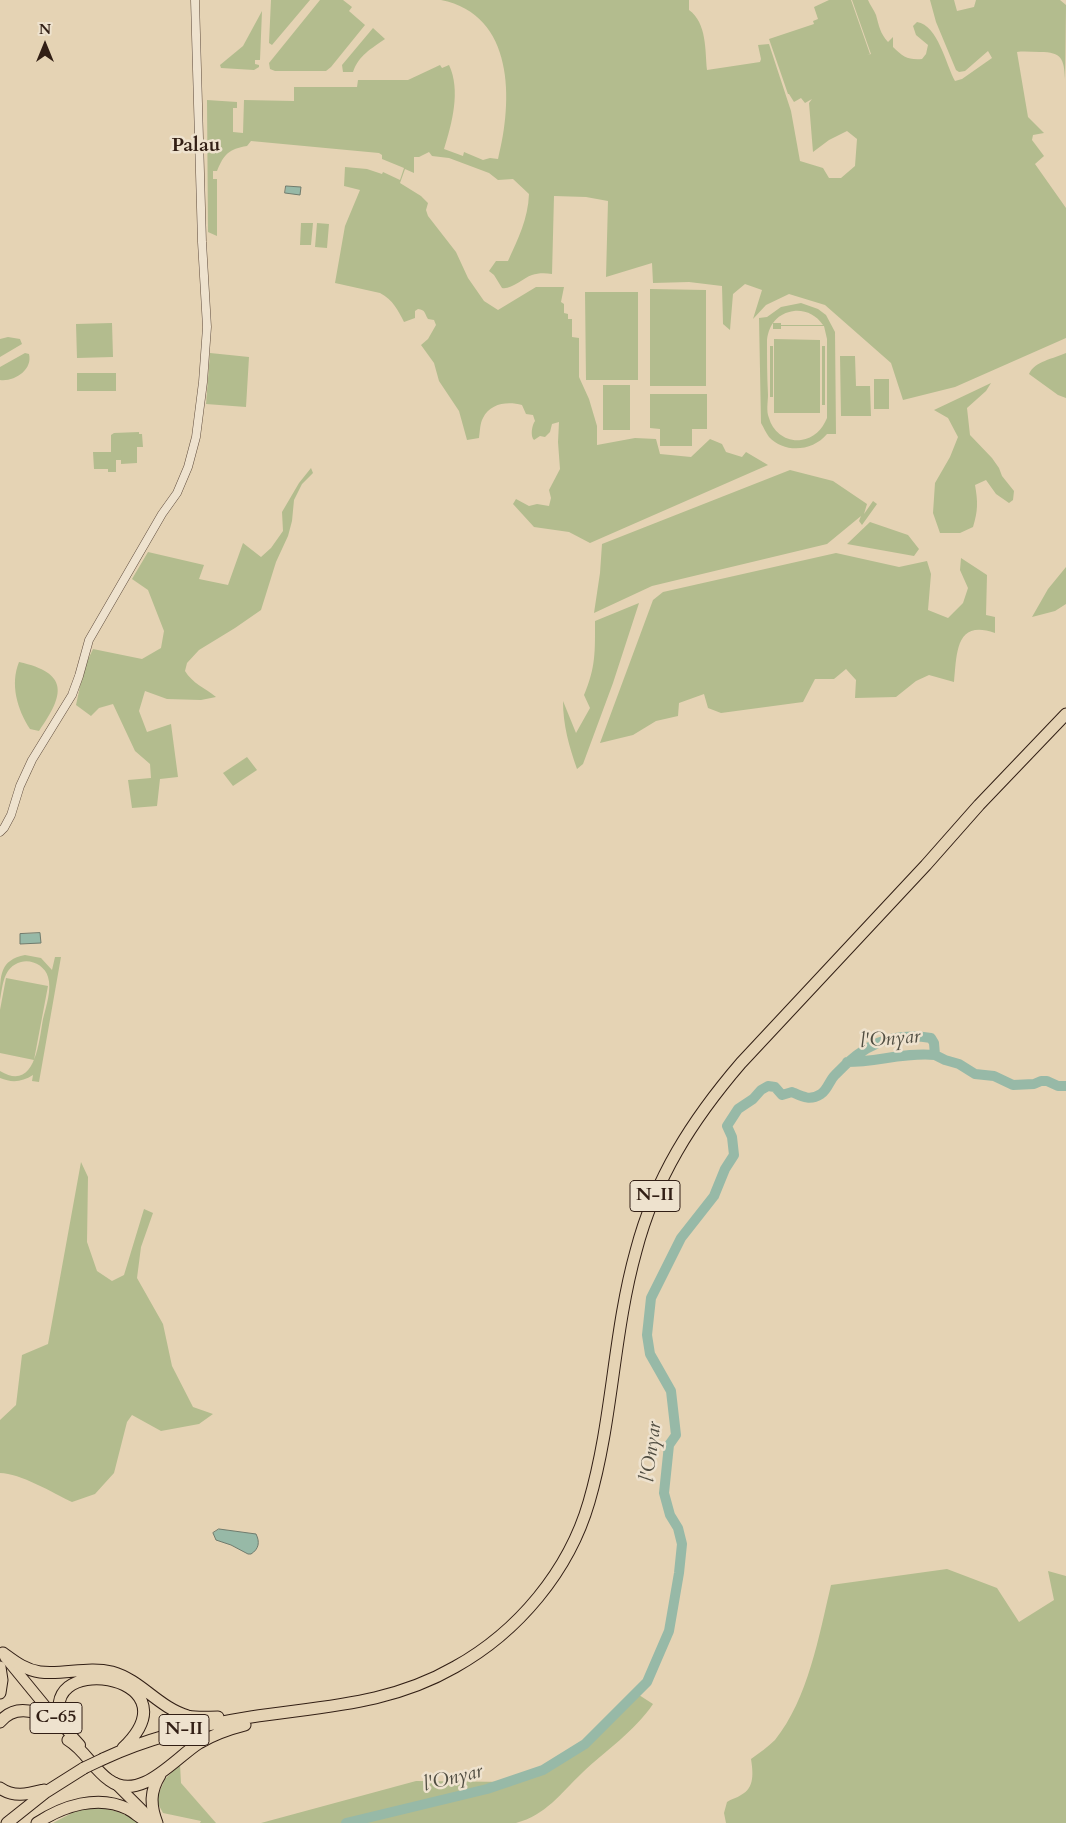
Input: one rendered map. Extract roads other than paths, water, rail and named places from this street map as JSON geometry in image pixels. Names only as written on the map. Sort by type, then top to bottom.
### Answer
[{"type":"highway","name":"N-II","points":[[7,1823],[53,1787],[84,1768],[119,1752],[176,1732],[252,1717],[357,1703],[409,1689],[471,1658],[496,1640],[515,1622],[554,1576],[568,1552],[589,1502],[596,1473],[627,1290],[636,1252],[659,1186],[687,1132],[720,1086],[740,1063],[1066,714]]},
{"type":"highway","points":[[1,1653],[20,1665],[39,1672],[88,1669],[117,1674],[132,1681],[164,1705],[188,1716],[202,1718],[252,1717]]},
{"type":"highway","points":[[0,1667],[2,1680],[0,1693]]},
{"type":"highway","points":[[65,1728],[59,1709],[61,1698],[70,1686],[78,1681],[90,1678],[109,1679],[121,1683],[139,1698],[143,1712],[138,1730],[119,1752]]},
{"type":"highway","points":[[68,1740],[110,1781],[126,1786],[136,1786],[147,1782],[162,1772],[199,1743],[227,1730],[262,1721],[330,1711],[357,1703]]},
{"type":"highway","points":[[0,1722],[7,1715],[22,1710],[31,1711],[48,1718]]},
{"type":"highway","points":[[38,1823],[66,1808],[94,1803],[122,1807],[152,1823],[152,1796],[154,1786],[162,1772]]},
{"type":"highway","points":[[0,1788],[6,1792],[23,1794],[53,1787]]},
{"type":"main road","name":"C-65","points":[[1,1653],[48,1718],[106,1782],[152,1823]]},
{"type":"main road","name":"C-65","points":[[1,1653],[65,1728],[152,1823]]},
{"type":"street","points":[[0,832],[11,815],[20,786],[32,760],[72,695],[89,640],[162,514],[177,493],[188,467],[199,420],[207,327],[195,0]]},
{"type":"waterway","name":"l'Onyar","points":[[346,1823],[487,1789],[543,1770],[585,1744],[647,1682],[669,1631],[682,1544],[678,1528],[670,1515],[664,1493],[669,1445],[676,1435],[671,1391],[650,1354],[647,1335],[651,1298],[681,1238],[714,1196],[725,1169],[734,1155],[732,1137],[727,1126],[738,1109],[768,1086],[775,1087],[782,1095],[792,1092],[806,1097],[817,1096],[825,1090],[835,1075],[856,1056],[878,1043],[902,1037],[931,1038],[934,1043],[935,1055],[959,1064],[975,1074],[994,1076],[1013,1085],[1047,1081],[1058,1086],[1066,1086]]},
{"type":"waterway","name":"l'Onyar","points":[[847,1062],[924,1054],[935,1055]]},
{"type":"district","name":"Palau","points":[[196,146]]}]
